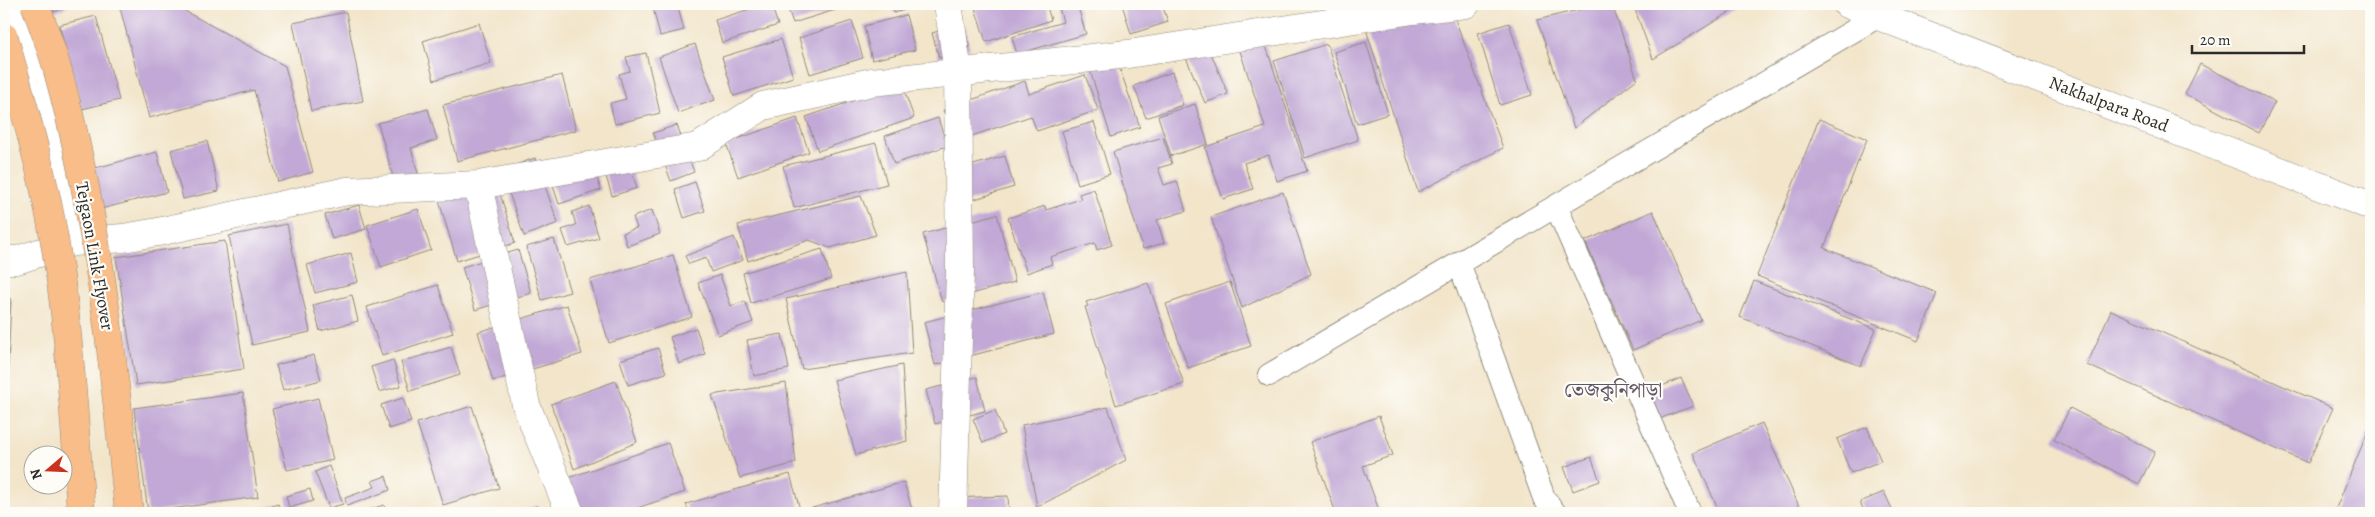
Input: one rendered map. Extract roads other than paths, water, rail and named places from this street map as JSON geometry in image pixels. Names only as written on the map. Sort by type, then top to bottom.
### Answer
[{"type":"main road","name":"Tejgaon Link Flyover","points":[[35,4],[58,72],[87,198],[114,362],[129,513]]},
{"type":"main road","points":[[4,37],[42,180],[60,279],[72,391],[81,513]]},
{"type":"street","points":[[10,4],[70,216],[73,242]]},
{"type":"street","points":[[948,4],[958,72],[960,270],[953,513]]},
{"type":"street","points":[[4,260],[17,260],[73,242],[123,238],[158,232],[347,191],[478,185],[698,147],[763,106],[872,82],[1128,54],[1413,10],[1466,4]]},
{"type":"street","name":"Nakhalpara Road","points":[[1847,4],[1877,17],[2187,133],[2371,206]]},
{"type":"street","points":[[478,185],[526,405],[570,513]]},
{"type":"lane","points":[[1269,375],[1877,17]]},
{"type":"lane","points":[[1556,206],[1690,513]]},
{"type":"lane","points":[[1459,263],[1544,498],[1554,513]]},
{"type":"district","name":"তেজকুনিপাড়া","points":[[1613,390]]}]
